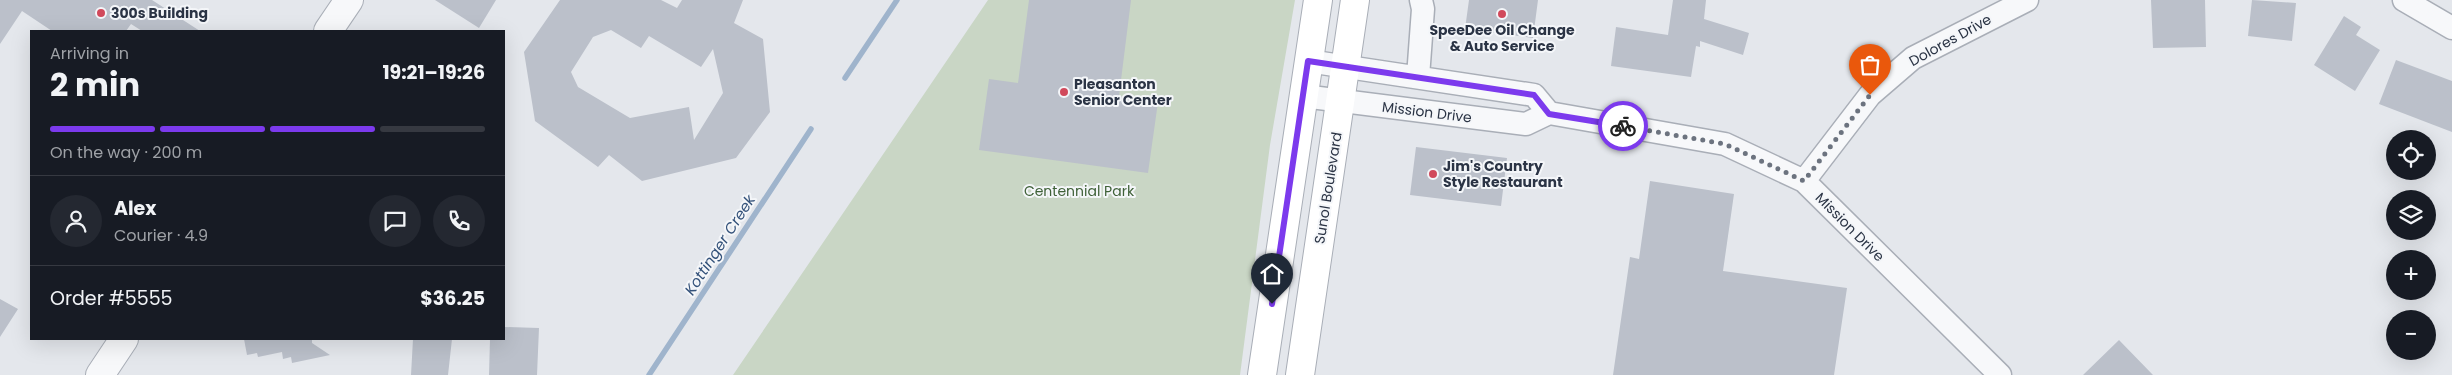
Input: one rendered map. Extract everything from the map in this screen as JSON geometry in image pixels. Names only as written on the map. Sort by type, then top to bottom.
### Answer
[{"type":"main road","points":[[1262,375],[1318,0]]},
{"type":"main road","name":"Sunol Boulevard","points":[[1300,375],[1355,0]]},
{"type":"street","points":[[329,30],[348,0]]},
{"type":"street","points":[[1418,77],[1423,9],[1421,0]]},
{"type":"street","name":"Dolores Drive","points":[[1804,181],[1870,95],[1913,58],[2027,0]]},
{"type":"street","points":[[2404,0],[2452,28]]},
{"type":"street","points":[[1308,61],[1534,95],[1549,114]]},
{"type":"street","name":"Mission Drive","points":[[1303,96],[1526,124],[1549,114],[1725,144],[1804,181],[2000,375]]},
{"type":"street","points":[[100,375],[123,340]]},
{"type":"green space","name":"Centennial Park","points":[[988,0],[1295,0],[1270,145],[1240,375],[733,375]]},
{"type":"building","name":"300s Building","points":[[0,0],[152,0],[198,30],[140,30],[131,24],[127,30],[50,30],[22,11],[0,44]]},
{"type":"building","points":[[435,0],[496,0],[479,28]]},
{"type":"building","points":[[560,0],[661,0],[677,8],[682,0],[743,0],[734,23],[763,39],[770,112],[736,158],[642,181],[609,155],[598,167],[535,121],[524,52]],"holes":[[[611,30],[641,48],[649,36],[701,67],[713,49],[723,93],[694,140],[689,107],[630,118],[578,87],[571,72],[593,37]]]},
{"type":"building","points":[[1029,0],[1131,0],[1119,96],[1158,102],[1148,173],[979,150],[989,79],[1018,83]]},
{"type":"building","name":"SpeeDee Oil Change & Auto Service","points":[[1469,0],[1538,0],[1533,38],[1465,29]]},
{"type":"building","points":[[1673,0],[1706,0],[1704,19],[1749,33],[1743,55],[1700,41],[1700,47],[1696,46],[1691,77],[1611,66],[1616,27],[1668,35]]},
{"type":"building","points":[[2151,0],[2205,0],[2206,47],[2153,48]]},
{"type":"building","points":[[2252,0],[2296,3],[2292,41],[2248,36]]},
{"type":"building","points":[[2344,16],[2361,27],[2356,35],[2380,50],[2355,91],[2314,65]]},
{"type":"building","points":[[2396,60],[2452,81],[2452,132],[2379,104]]},
{"type":"building","points":[[1416,147],[1507,158],[1501,206],[1410,195]]},
{"type":"building","points":[[1650,181],[1734,194],[1723,271],[1847,288],[1834,375],[1613,375],[1630,257],[1639,259]]},
{"type":"building","points":[[0,299],[18,309],[0,337]]},
{"type":"building","points":[[505,327],[539,328],[537,375],[489,375],[490,340],[505,340]]},
{"type":"building","points":[[244,340],[312,340],[312,343],[330,355],[292,363],[291,357],[283,359],[282,352],[258,357],[257,353],[247,355]]},
{"type":"building","points":[[413,340],[452,340],[448,375],[411,375]]},
{"type":"building","points":[[2119,340],[2153,375],[2083,375]]},
{"type":"waterway","name":"Kottinger Creek","points":[[845,78],[897,0]]},
{"type":"waterway","name":"Kottinger Creek","points":[[649,375],[811,129]]},
{"type":"way so far","points":[[1623,126],[1725,144],[1804,181],[1870,95]]},
{"type":"place","name":"300s Building","points":[[101,13]]},
{"type":"place","name":"SpeeDee Oil Change & Auto Service","points":[[1502,14]]},
{"type":"place","name":"Pleasanton Senior Center","points":[[1064,92]]},
{"type":"place","name":"Jim's Country Style Restaurant","points":[[1433,174]]},
{"type":"route","points":[[1272,304],[1308,61],[1534,95],[1549,114],[1623,126]]}]
